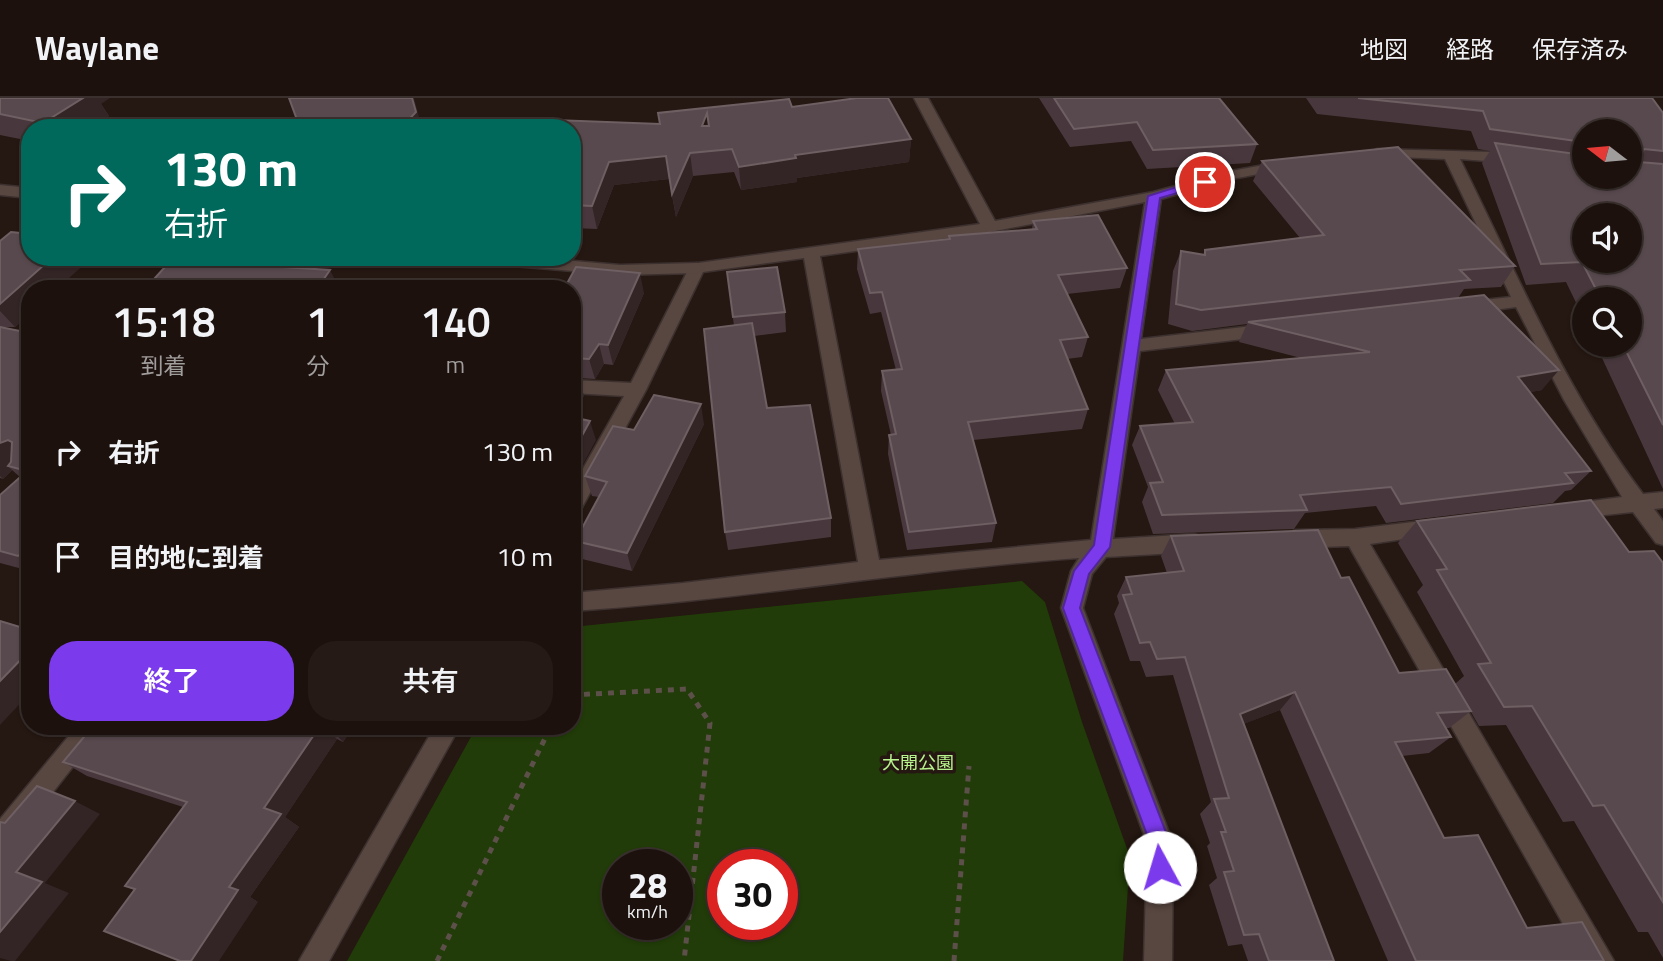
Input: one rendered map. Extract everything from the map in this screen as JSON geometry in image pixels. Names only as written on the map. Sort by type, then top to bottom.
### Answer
[{"type":"street","points":[[921,98],[990,227]]},
{"type":"street","points":[[1359,155],[1492,156],[1531,162]]},
{"type":"street","points":[[1450,155],[1552,362],[1636,502],[1663,537]]},
{"type":"street","points":[[573,266],[620,270],[697,268],[990,227],[1154,196],[1231,175],[1306,162]]},
{"type":"street","points":[[0,190],[21,192]]},
{"type":"street","points":[[1154,196],[1101,547],[1082,571],[1072,608],[1160,843],[1158,961]]},
{"type":"street","points":[[811,252],[870,569]]},
{"type":"street","points":[[581,491],[637,390],[697,268]]},
{"type":"street","points":[[1442,310],[1523,301]]},
{"type":"street","points":[[1132,346],[1281,329]]},
{"type":"street","points":[[581,387],[637,390]]},
{"type":"street","points":[[1542,514],[1663,500]]},
{"type":"street","points":[[1275,540],[1354,537],[1462,524]]},
{"type":"street","points":[[1354,537],[1600,961]]},
{"type":"street","points":[[581,602],[631,599],[870,569],[1101,547],[1208,543]]},
{"type":"street","points":[[0,839],[86,735]]},
{"type":"street","points":[[313,961],[443,735]]},
{"type":"path","points":[[581,695],[687,689],[710,723],[684,961]]},
{"type":"path","points":[[437,961],[547,735]]},
{"type":"path","points":[[954,961],[968,766]]},
{"type":"green space","name":"大開公園","points":[[1022,581],[1045,602],[1082,722],[1130,857],[1123,961],[347,961],[472,735],[581,735],[581,626]]},
{"type":"building","points":[[0,98],[83,98],[49,119],[24,119],[0,114]]},
{"type":"building","points":[[289,98],[412,98],[416,112],[409,119],[297,119]]},
{"type":"building","points":[[857,98],[888,98],[911,139],[795,155],[796,158],[739,167],[732,149],[690,153],[672,194],[666,156],[609,162],[592,206],[581,205],[581,121],[660,124],[658,113],[789,99],[792,107]],"holes":[[[707,113],[709,126],[702,126]]]},
{"type":"building","points":[[1054,98],[1219,98],[1257,144],[1153,150],[1137,122],[1074,129]]},
{"type":"building","points":[[1358,98],[1652,98],[1663,113],[1663,151],[1644,149],[1642,154],[1642,119],[1572,119],[1572,140],[1490,129],[1483,111]]},
{"type":"building","points":[[1495,143],[1572,153],[1572,189],[1642,189],[1642,162],[1663,164],[1663,425],[1629,357],[1642,357],[1642,287],[1595,287],[1588,273],[1642,273],[1642,203],[1572,203],[1572,262],[1541,264]]},
{"type":"building","points":[[1398,147],[1515,266],[1460,270],[1470,280],[1201,310],[1176,304],[1181,251],[1205,255],[1205,250],[1324,235],[1262,161]]},
{"type":"building","points":[[1098,215],[1127,268],[1058,275],[1088,337],[1060,340],[1088,409],[968,422],[996,523],[909,532],[889,435],[896,434],[882,371],[902,369],[882,292],[870,293],[858,249],[950,239],[949,236],[1037,229],[1033,221]]},
{"type":"building","points":[[11,232],[21,233],[21,266],[43,266],[27,280],[21,280],[21,285],[0,304],[0,241]]},
{"type":"building","points":[[166,266],[265,266],[330,270],[323,280],[153,280]]},
{"type":"building","points":[[576,267],[640,273],[608,345],[599,344],[589,359],[581,359],[581,280],[569,280]]},
{"type":"building","points":[[777,267],[785,312],[733,317],[727,272]]},
{"type":"building","points":[[1484,295],[1559,370],[1518,377],[1591,471],[1565,473],[1573,483],[1401,504],[1391,487],[1300,495],[1307,510],[1162,515],[1150,483],[1163,482],[1140,426],[1193,422],[1166,370],[1370,352],[1248,322]]},
{"type":"building","points":[[752,323],[767,408],[810,405],[831,518],[725,532],[704,329]]},
{"type":"building","points":[[0,327],[21,331],[21,469],[8,466],[11,462],[12,442],[8,440],[0,443]]},
{"type":"building","points":[[654,395],[701,404],[627,553],[581,542],[581,530],[607,482],[585,476],[613,426],[634,430]]},
{"type":"building","points":[[581,419],[590,421],[581,438]]},
{"type":"building","points":[[21,476],[21,554],[18,556],[0,551],[0,495]]},
{"type":"building","points":[[1591,500],[1629,552],[1654,551],[1663,563],[1663,902],[1604,805],[1593,806],[1532,706],[1504,707],[1478,664],[1491,663],[1437,570],[1447,569],[1417,521]]},
{"type":"building","points":[[1318,530],[1341,578],[1349,577],[1399,673],[1446,669],[1471,711],[1437,713],[1451,737],[1395,742],[1444,838],[1478,835],[1527,928],[1582,922],[1604,961],[1416,961],[1295,692],[1240,714],[1334,961],[1269,961],[1259,934],[1244,935],[1224,872],[1234,871],[1221,832],[1226,832],[1214,799],[1229,798],[1185,657],[1157,659],[1150,642],[1140,643],[1123,595],[1132,594],[1126,577],[1184,571],[1171,536]]},
{"type":"building","points":[[0,621],[21,627],[21,659],[0,681]]},
{"type":"building","points":[[86,735],[314,735],[264,808],[281,814],[229,887],[238,890],[191,961],[180,961],[104,931],[135,889],[125,886],[187,802],[63,762]]},
{"type":"building","points":[[37,786],[75,801],[16,872],[42,882],[0,932],[0,822],[5,823]]},
{"type":"route","points":[[1160,867],[1160,843],[1072,608],[1082,571],[1101,547],[1154,196],[1205,182]]}]
